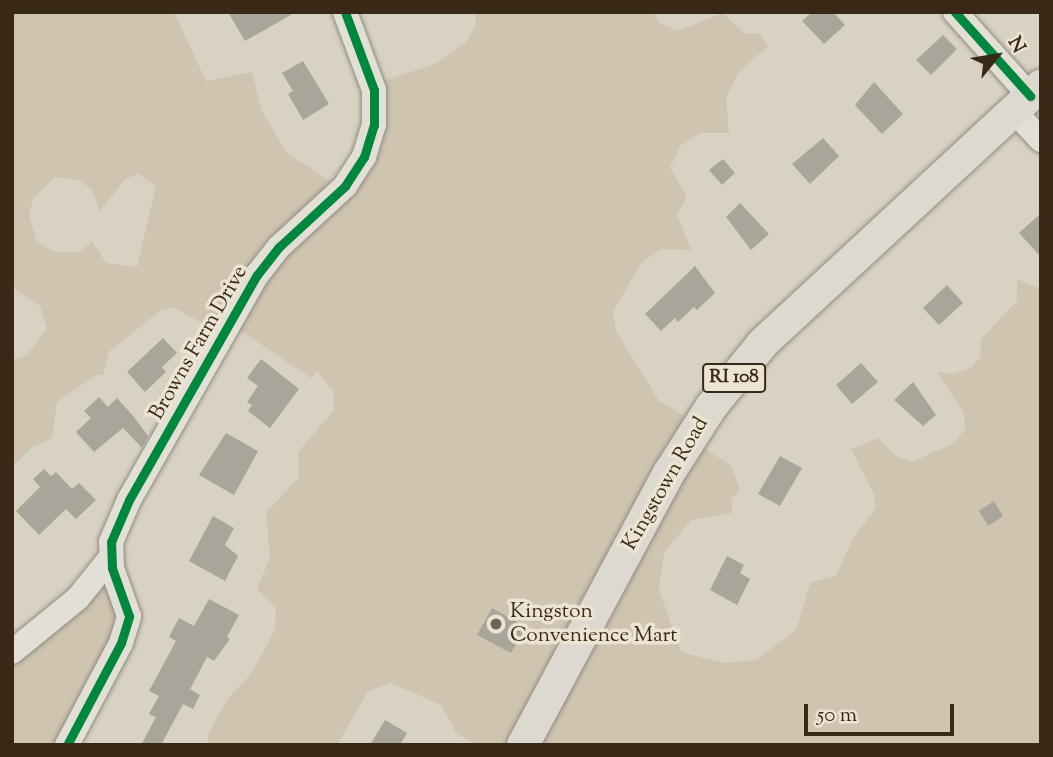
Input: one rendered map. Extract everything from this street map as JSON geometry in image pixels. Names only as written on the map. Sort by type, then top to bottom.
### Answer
[{"type":"main road","name":"Kingstown Road","points":[[523,745],[669,473],[711,407],[763,343],[1028,98]]},
{"type":"street","name":"Browns Farm Drive","points":[[111,557],[111,542],[130,500],[257,275],[279,247],[345,186],[364,157],[374,125],[374,90],[345,12]]},
{"type":"street","points":[[955,12],[1028,98],[1041,140]]},
{"type":"street","points":[[12,652],[78,598],[111,557]]},
{"type":"street","points":[[67,745],[121,643],[129,616],[111,557]]},
{"type":"shaded area","points":[[12,12],[174,12],[206,81],[252,72],[262,111],[287,153],[341,188],[376,83],[433,65],[466,42],[476,25],[475,12],[655,12],[659,23],[678,31],[723,13],[745,34],[760,34],[768,46],[739,72],[726,98],[729,133],[700,133],[680,146],[670,168],[687,197],[677,214],[691,250],[661,249],[641,263],[613,312],[616,331],[659,401],[698,424],[693,440],[731,466],[740,489],[732,499],[732,513],[691,520],[664,553],[659,590],[681,652],[723,663],[756,660],[796,630],[810,583],[836,576],[853,538],[876,508],[874,494],[851,449],[879,438],[895,456],[912,462],[954,443],[965,429],[964,413],[937,372],[952,374],[971,368],[980,357],[981,339],[1017,301],[1017,279],[1041,289],[1041,745],[478,745],[457,734],[441,705],[391,683],[368,691],[337,745],[208,745],[209,732],[229,697],[251,674],[275,630],[276,609],[257,589],[270,557],[266,513],[299,477],[298,452],[334,410],[334,392],[317,371],[311,378],[231,324],[220,333],[175,308],[161,310],[109,352],[103,375],[96,375],[57,402],[52,438],[32,447],[12,467],[12,360],[27,355],[47,329],[40,306],[16,290],[12,282]],"holes":[[[138,174],[156,186],[137,267],[106,263],[92,241],[80,252],[54,252],[36,240],[29,216],[33,198],[55,177],[80,180],[92,190],[100,211],[125,179]]]},
{"type":"shaded area","points":[[111,557],[129,616],[67,745],[12,745],[12,652]]},
{"type":"building","points":[[228,12],[296,12],[245,41]]},
{"type":"building","points":[[812,12],[833,12],[845,25],[824,44],[802,21]]},
{"type":"building","points":[[943,35],[957,49],[931,75],[916,60]]},
{"type":"building","points":[[303,61],[329,104],[303,120],[288,94],[293,91],[282,73]]},
{"type":"building","points":[[874,82],[903,114],[882,134],[855,105]]},
{"type":"building","points":[[823,138],[839,156],[810,184],[792,164]]},
{"type":"building","points":[[723,159],[735,173],[722,185],[709,170]]},
{"type":"building","points":[[740,203],[769,234],[751,250],[726,217]]},
{"type":"building","points":[[1041,213],[1041,257],[1019,233]]},
{"type":"building","points":[[695,266],[715,293],[697,310],[694,307],[678,322],[675,318],[661,331],[645,314]]},
{"type":"building","points":[[947,285],[963,303],[939,325],[923,308]]},
{"type":"building","points":[[163,338],[177,353],[162,367],[166,372],[145,392],[127,372]]},
{"type":"building","points":[[261,359],[299,389],[270,428],[248,411],[252,405],[247,402],[258,386],[247,378]]},
{"type":"building","points":[[861,363],[878,382],[852,404],[836,385]]},
{"type":"building","points":[[913,382],[936,415],[923,426],[894,400]]},
{"type":"building","points":[[99,397],[108,407],[117,398],[134,417],[148,436],[142,448],[123,428],[94,452],[76,432],[91,418],[84,411]]},
{"type":"building","points":[[226,433],[258,451],[234,495],[199,475]]},
{"type":"building","points":[[780,456],[802,468],[780,506],[758,494]]},
{"type":"building","points":[[44,469],[51,476],[56,472],[72,489],[79,483],[96,500],[76,519],[66,509],[39,535],[16,511],[40,487],[33,479]]},
{"type":"building","points":[[994,501],[1003,516],[988,526],[979,511]]},
{"type":"building","points":[[213,516],[234,528],[225,545],[238,556],[225,581],[189,561]]},
{"type":"building","points":[[727,556],[744,565],[740,573],[750,579],[737,605],[710,590]]},
{"type":"building","points":[[209,599],[239,615],[227,637],[230,639],[214,661],[207,657],[190,689],[200,695],[193,709],[183,704],[161,745],[141,745],[156,717],[149,714],[159,696],[149,691],[176,641],[169,637],[179,618],[194,626]]},
{"type":"building","points":[[492,608],[526,627],[511,653],[477,635]]},
{"type":"building","points":[[385,720],[407,733],[400,745],[370,745]]},
{"type":"cycle path","points":[[67,745],[121,643],[129,616],[112,568],[111,542],[129,500],[257,275],[279,247],[345,186],[364,157],[374,125],[374,90],[345,12]]},
{"type":"cycle path","points":[[955,12],[1030,96]]},
{"type":"place","name":"Kingston Convenience Mart","points":[[496,624]]}]
